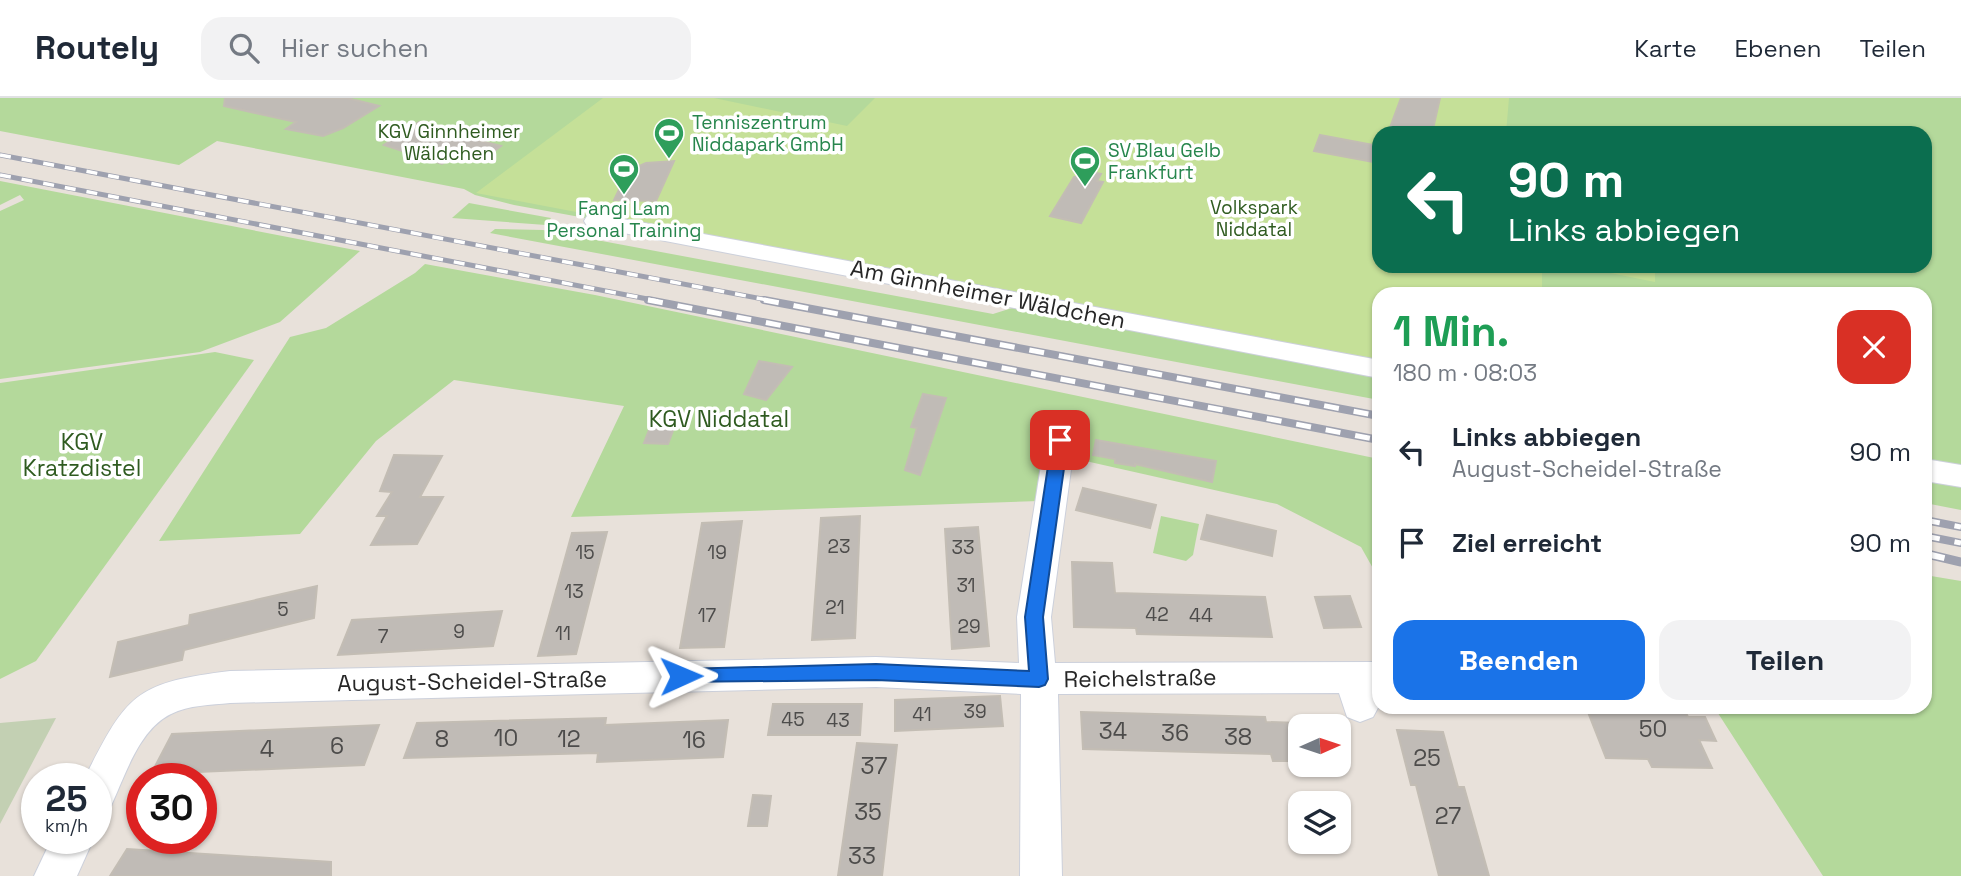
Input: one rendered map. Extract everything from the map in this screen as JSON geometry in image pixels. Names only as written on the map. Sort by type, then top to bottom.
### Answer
[{"type":"street","name":"Am Ginnheimer Wäldchen","points":[[596,221],[1372,368]]},
{"type":"street","points":[[1039,679],[1034,617],[1060,440]]},
{"type":"street","points":[[1932,471],[1961,476]]},
{"type":"street","name":"August-Scheidel-Straße","points":[[112,766],[142,711],[163,698],[193,691],[290,685],[876,672],[1039,679]]},
{"type":"street","name":"Reichelstraße","points":[[1041,876],[1042,731],[1039,679],[1364,687]]},
{"type":"street","points":[[55,876],[66,854]]},
{"type":"green space","name":"Volkspark Niddatal","points":[[0,98],[1961,98],[1961,467],[1932,462],[1932,287],[1372,287],[1372,361],[514,205],[475,195],[464,189],[217,141],[179,165],[0,131]]},
{"type":"green space","name":"SV Blau Gelb Frankfurt","points":[[603,98],[714,98],[847,126],[875,98],[1509,98],[1507,126],[1372,126],[1372,273],[1542,273],[1542,287],[1372,287],[1372,364],[476,193]]},
{"type":"green space","points":[[0,181],[360,251],[280,322],[200,352],[0,379],[0,211],[24,200],[20,195],[0,205]]},
{"type":"green space","points":[[469,203],[551,218],[546,225],[452,218]]},
{"type":"green space","points":[[495,229],[543,230],[993,314],[1012,308],[1372,376],[1372,399],[490,233]]},
{"type":"green space","name":"KGV Niddatal","points":[[425,264],[595,295],[1372,458],[1372,567],[1361,547],[1277,504],[1050,453],[1039,501],[571,517],[624,406],[454,380],[376,441],[300,534],[159,541],[290,337],[326,328],[415,273]]},
{"type":"green space","points":[[1611,273],[1655,273],[1655,282]]},
{"type":"green space","name":"KGV Kratzdistel","points":[[215,352],[254,360],[36,661],[0,679],[0,383]]},
{"type":"green space","points":[[1932,480],[1961,486],[1961,510],[1932,504]]},
{"type":"green space","points":[[1161,516],[1199,524],[1193,555],[1186,561],[1153,553]]},
{"type":"green space","points":[[1932,576],[1961,581],[1961,876],[1823,876],[1719,714],[1932,714]]},
{"type":"green space","points":[[56,718],[32,763],[21,763],[21,784],[0,824],[0,723]]},
{"type":"building","points":[[225,98],[347,98],[379,106],[343,128],[323,136],[286,129],[296,122],[224,106]]},
{"type":"building","points":[[1401,98],[1440,98],[1434,126],[1391,126]]},
{"type":"building","points":[[419,122],[483,136],[477,140],[501,146],[480,162],[454,156],[442,164],[384,145]]},
{"type":"building","points":[[1320,135],[1372,145],[1372,162],[1314,151]]},
{"type":"building","points":[[674,161],[656,201],[614,200],[628,171],[646,163]]},
{"type":"building","points":[[1082,170],[1101,174],[1097,181],[1103,182],[1081,223],[1050,216],[1074,177],[1078,177]]},
{"type":"building","points":[[759,361],[792,367],[766,400],[744,394]]},
{"type":"building","points":[[923,394],[946,398],[920,475],[905,470],[917,428],[911,427]]},
{"type":"building","points":[[651,425],[675,425],[668,444],[644,443]]},
{"type":"building","points":[[1096,440],[1216,461],[1212,482],[1135,464],[1115,463],[1115,459],[1093,455]]},
{"type":"building","points":[[394,455],[442,456],[420,497],[443,497],[417,544],[371,545],[387,516],[377,516],[392,492],[380,491]]},
{"type":"building","points":[[1083,488],[1156,505],[1150,528],[1076,510]]},
{"type":"building","points":[[1207,515],[1276,531],[1272,556],[1201,539]]},
{"type":"building","points":[[860,516],[855,638],[812,640],[821,518]]},
{"type":"building","points":[[742,521],[724,647],[680,648],[702,523]]},
{"type":"building","points":[[978,527],[989,646],[952,649],[945,529]]},
{"type":"building","points":[[607,532],[576,654],[538,656],[572,533]]},
{"type":"building","points":[[1072,562],[1112,563],[1115,593],[1265,597],[1272,637],[1137,634],[1136,628],[1074,627]]},
{"type":"building","points":[[317,586],[314,618],[184,650],[182,660],[110,677],[118,642],[189,625],[190,615]]},
{"type":"building","points":[[1350,596],[1361,627],[1324,628],[1315,597]]},
{"type":"building","points":[[502,611],[493,646],[338,655],[352,620]]},
{"type":"building","points":[[1000,696],[1003,726],[895,731],[895,700]]},
{"type":"building","points":[[773,704],[862,704],[860,735],[768,735]]},
{"type":"building","points":[[1081,712],[1265,717],[1266,722],[1288,723],[1288,761],[1273,761],[1271,754],[1083,749]]},
{"type":"building","points":[[1589,714],[1686,714],[1688,717],[1705,717],[1716,741],[1699,740],[1712,768],[1652,767],[1648,759],[1606,758]]},
{"type":"building","points":[[606,718],[605,725],[728,720],[723,757],[597,762],[598,753],[404,758],[417,723]]},
{"type":"building","points":[[379,725],[364,765],[217,771],[217,763],[157,763],[172,734]]},
{"type":"building","points":[[1397,730],[1443,732],[1458,787],[1464,787],[1489,876],[1439,876],[1416,785],[1411,785]]},
{"type":"building","points":[[857,743],[897,745],[882,876],[838,876]]},
{"type":"building","points":[[753,795],[771,796],[767,826],[748,826]]},
{"type":"building","points":[[126,851],[126,854],[205,854],[331,862],[331,876],[110,876]]},
{"type":"railway","points":[[0,155],[773,301]]},
{"type":"railway","points":[[0,175],[658,301]]},
{"type":"railway","points":[[648,300],[1372,439]]},
{"type":"railway","points":[[764,300],[1372,415]]},
{"type":"railway","points":[[1932,521],[1961,527]]},
{"type":"railway","points":[[1932,537],[1961,543]]},
{"type":"railway","points":[[1932,555],[1961,562]]},
{"type":"place","name":"Tenniszentrum Niddapark GmbH","points":[[669,160]]},
{"type":"place","name":"SV Blau Gelb Frankfurt","points":[[1085,188]]},
{"type":"place","name":"Fangi Lam Personal Training","points":[[624,196]]},
{"type":"route","points":[[681,676],[876,672],[1039,679],[1034,617],[1060,440]]},
{"type":"park label","name":"KGV Ginnheimer Wäldchen","points":[[449,142]]}]
